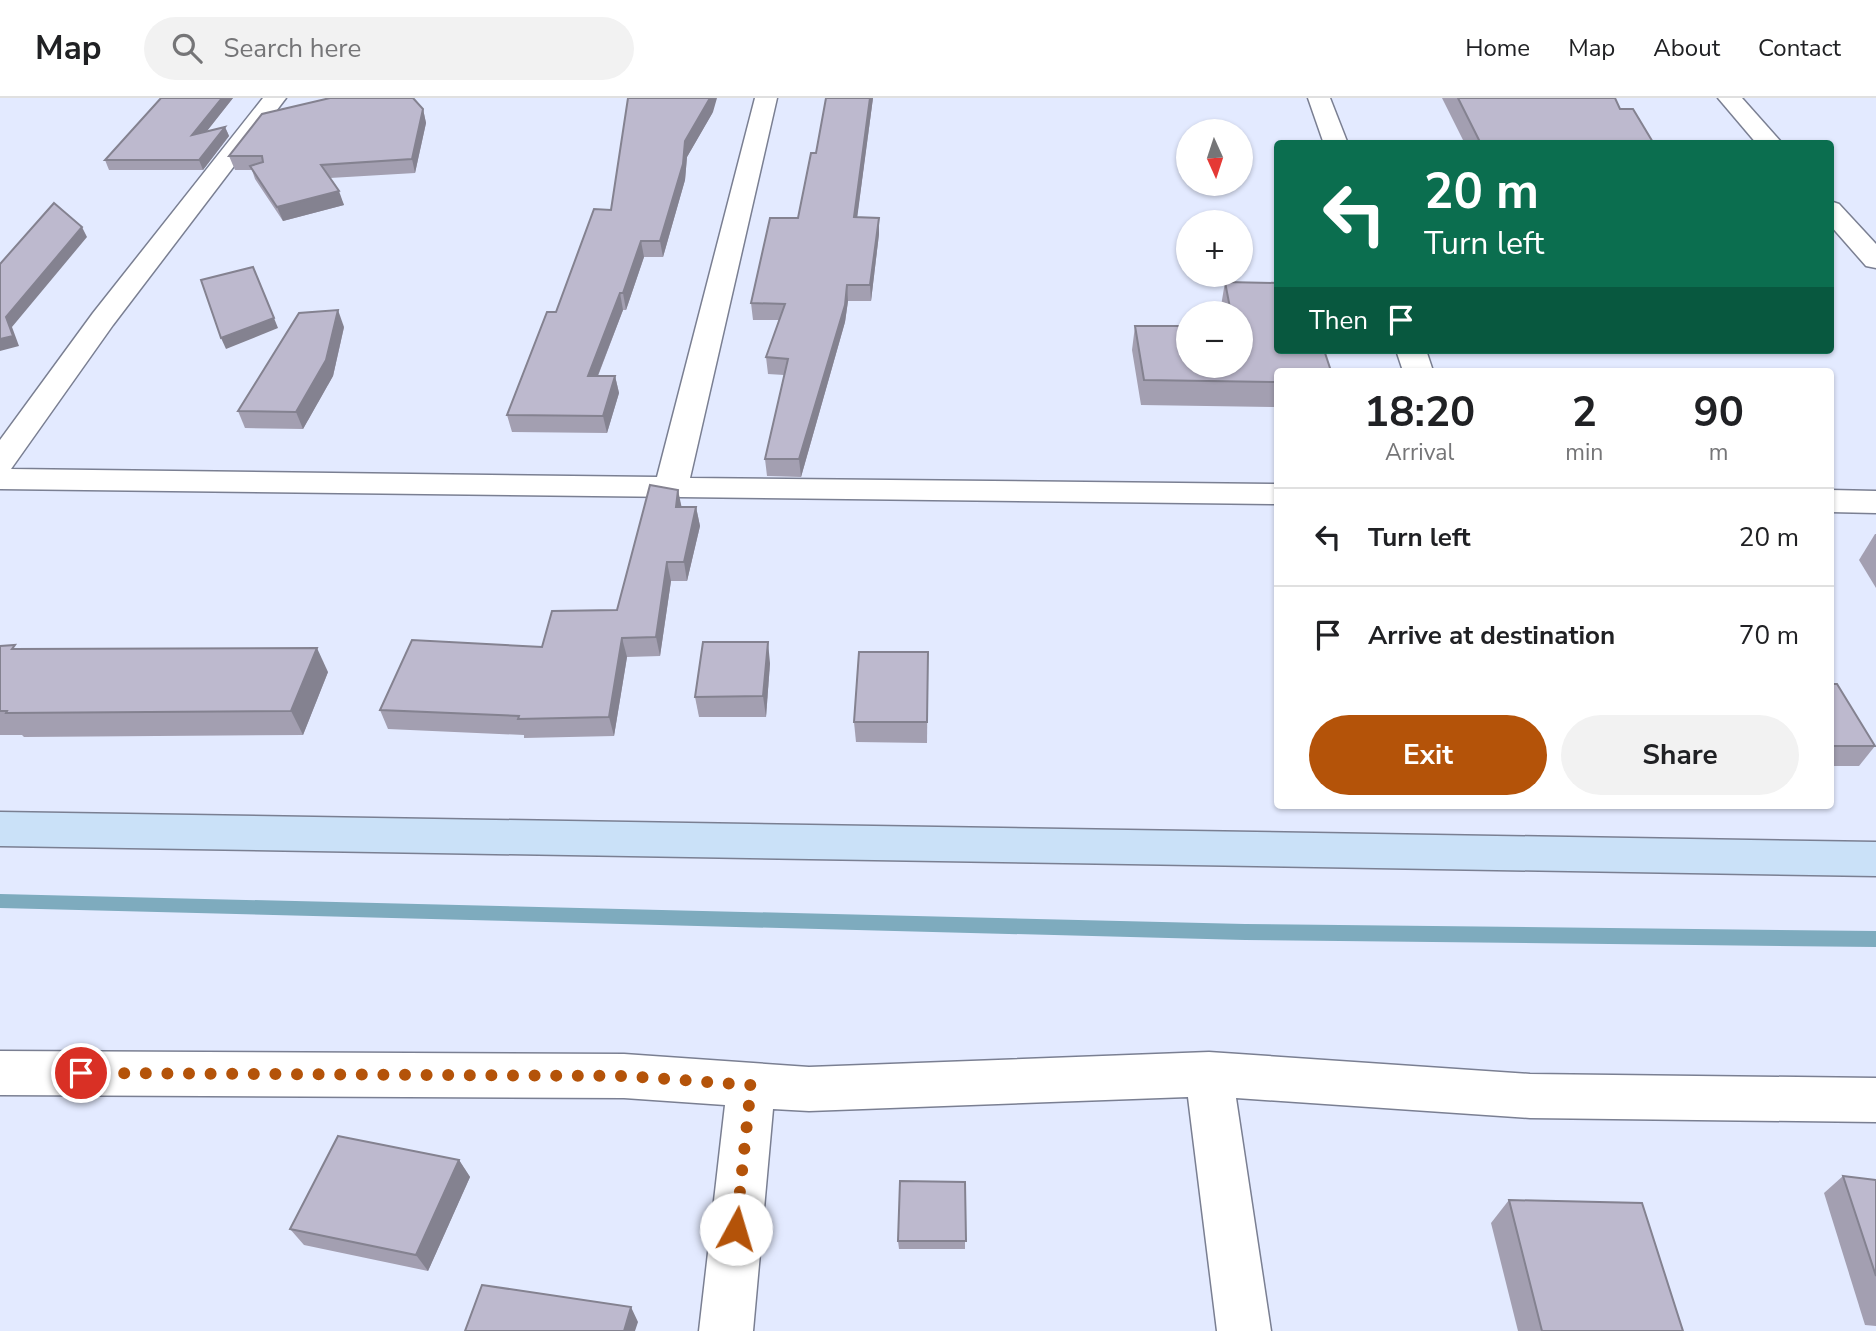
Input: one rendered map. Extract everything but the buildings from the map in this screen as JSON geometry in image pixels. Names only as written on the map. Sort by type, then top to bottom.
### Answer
[{"type":"street","points":[[0,463],[103,319],[275,98]]},
{"type":"street","points":[[671,488],[766,98]]},
{"type":"street","points":[[1319,98],[1335,140]]},
{"type":"street","points":[[1729,98],[1766,140]]},
{"type":"street","points":[[1834,213],[1876,260]]},
{"type":"street","points":[[0,479],[1274,494]]},
{"type":"street","points":[[1834,501],[1876,502]]},
{"type":"street","points":[[0,829],[1876,859]]},
{"type":"street","points":[[0,1073],[624,1076],[809,1089],[1209,1074],[1530,1096],[1876,1101]]},
{"type":"street","points":[[1209,1074],[1244,1331]]},
{"type":"street","points":[[726,1331],[751,1085]]},
{"type":"waterway","points":[[0,901],[1245,932],[1876,939]]},
{"type":"route","points":[[81,1073],[624,1076],[751,1085],[736,1229]]}]
